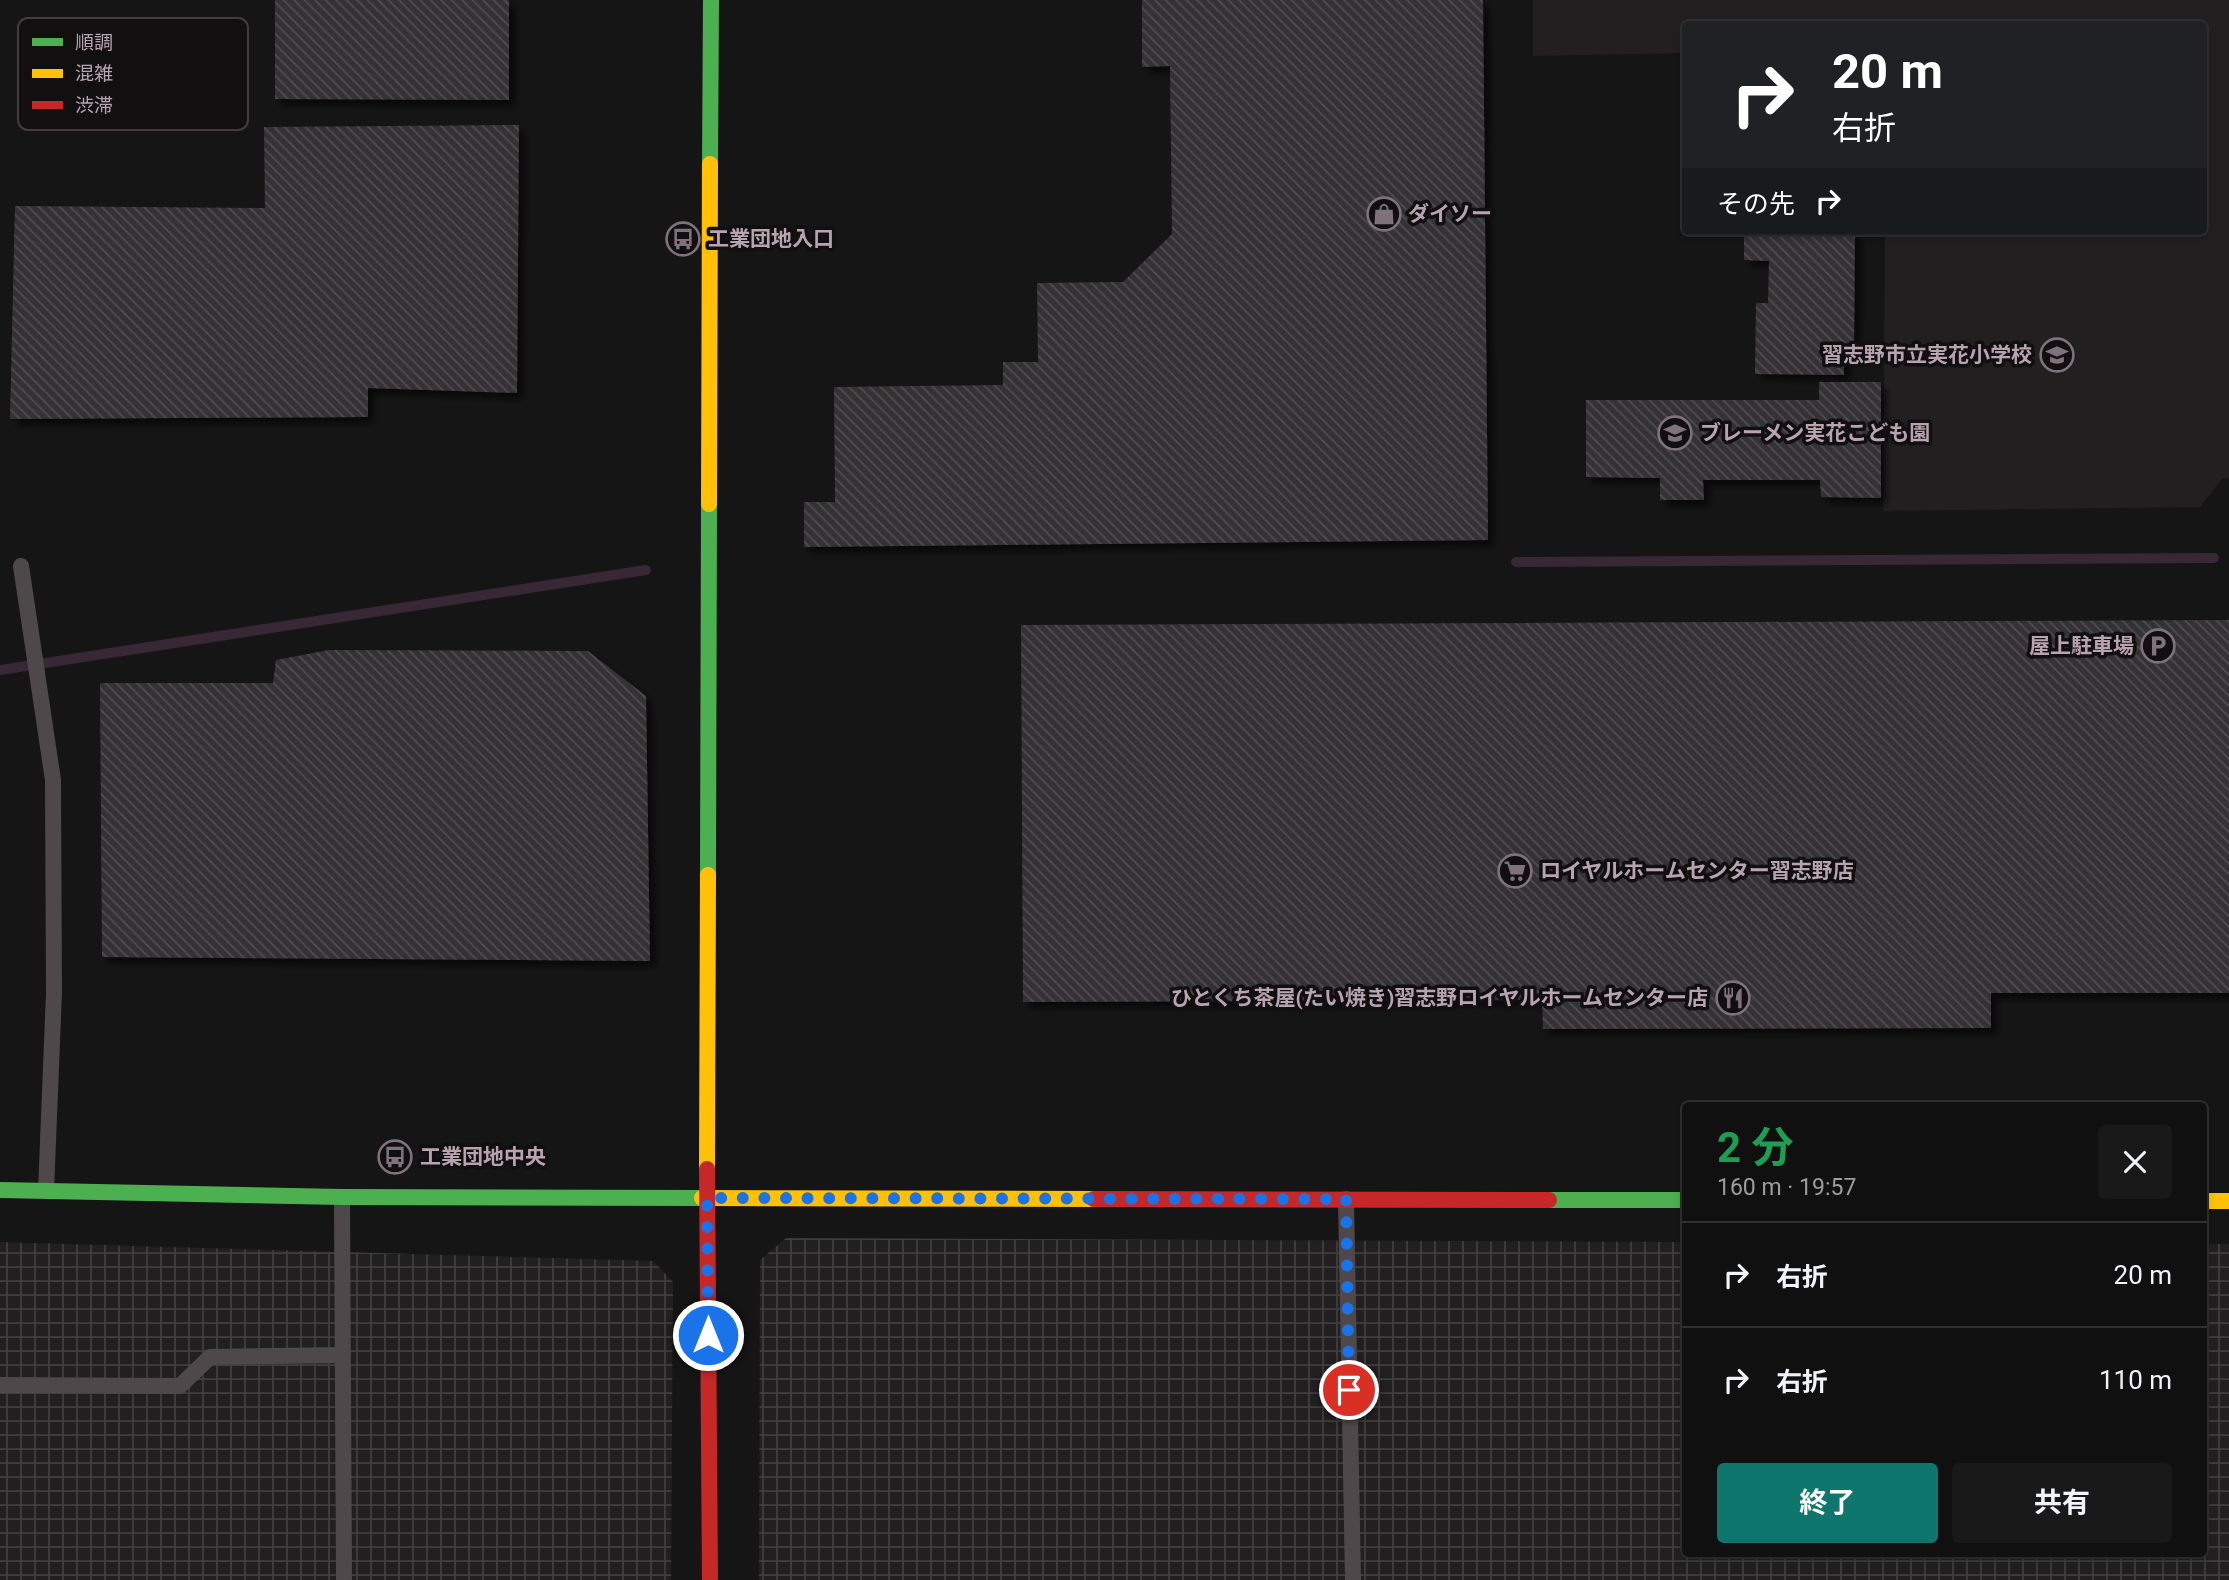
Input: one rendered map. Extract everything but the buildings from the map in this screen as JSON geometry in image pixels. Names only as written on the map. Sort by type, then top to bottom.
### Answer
[{"type":"street","points":[[710,1580],[707,1198],[711,0]]},
{"type":"street","points":[[0,1190],[342,1197],[1682,1200]]},
{"type":"street","points":[[2207,1200],[2229,1201]]},
{"type":"lane","points":[[20,566],[53,780],[54,993],[46,1191]]},
{"type":"lane","points":[[342,1197],[344,1580]]},
{"type":"lane","points":[[1346,1199],[1353,1580]]},
{"type":"lane","points":[[0,1385],[180,1386],[210,1357],[342,1355]]},
{"type":"shaded area","name":"習志野市立実花小学校","points":[[1533,0],[2229,0],[2229,478],[2222,479],[2200,507],[1883,511],[1885,235],[2207,235],[2207,21],[1682,21],[1682,53],[1533,56]]},
{"type":"shaded area","points":[[786,1238],[1682,1242],[1682,1557],[2207,1557],[2207,1244],[2229,1244],[2229,1580],[759,1580],[760,1260]]},
{"type":"shaded area","points":[[0,1242],[653,1261],[673,1282],[671,1580],[0,1580]]},
{"type":"waterway","points":[[1516,562],[2214,558]]},
{"type":"waterway","points":[[0,670],[646,570]]},
{"type":"traffic: fast","points":[[710,164],[711,0]]},
{"type":"traffic: fast","points":[[708,875],[709,504]]},
{"type":"traffic: fast","points":[[0,1190],[342,1197],[702,1198]]},
{"type":"traffic: fast","points":[[1549,1200],[1682,1200]]},
{"type":"traffic: slow","points":[[709,504],[710,164]]},
{"type":"traffic: slow","points":[[707,1169],[708,875]]},
{"type":"traffic: slow","points":[[702,1198],[1094,1199]]},
{"type":"traffic: slow","points":[[2207,1201],[2229,1201]]},
{"type":"traffic: jam","points":[[707,1169],[710,1580]]},
{"type":"traffic: jam","points":[[1094,1199],[1549,1200]]},
{"type":"place","name":"ダイソー","points":[[1384,214]]},
{"type":"place","name":"工業団地入口","points":[[683,239]]},
{"type":"place","name":"習志野市立実花小学校","points":[[2057,355]]},
{"type":"place","name":"ブレーメン実花こども園","points":[[1675,433]]},
{"type":"place","name":"屋上駐車場","points":[[2158,646]]},
{"type":"place","name":"ロイヤルホームセンター習志野店","points":[[1515,871]]},
{"type":"place","name":"ひとくち茶屋(たい焼き)習志野ロイヤルホームセンター店","points":[[1733,998]]},
{"type":"place","name":"工業団地中央","points":[[395,1157]]},
{"type":"route","points":[[708,1335],[707,1198],[1346,1199],[1349,1390]]}]
